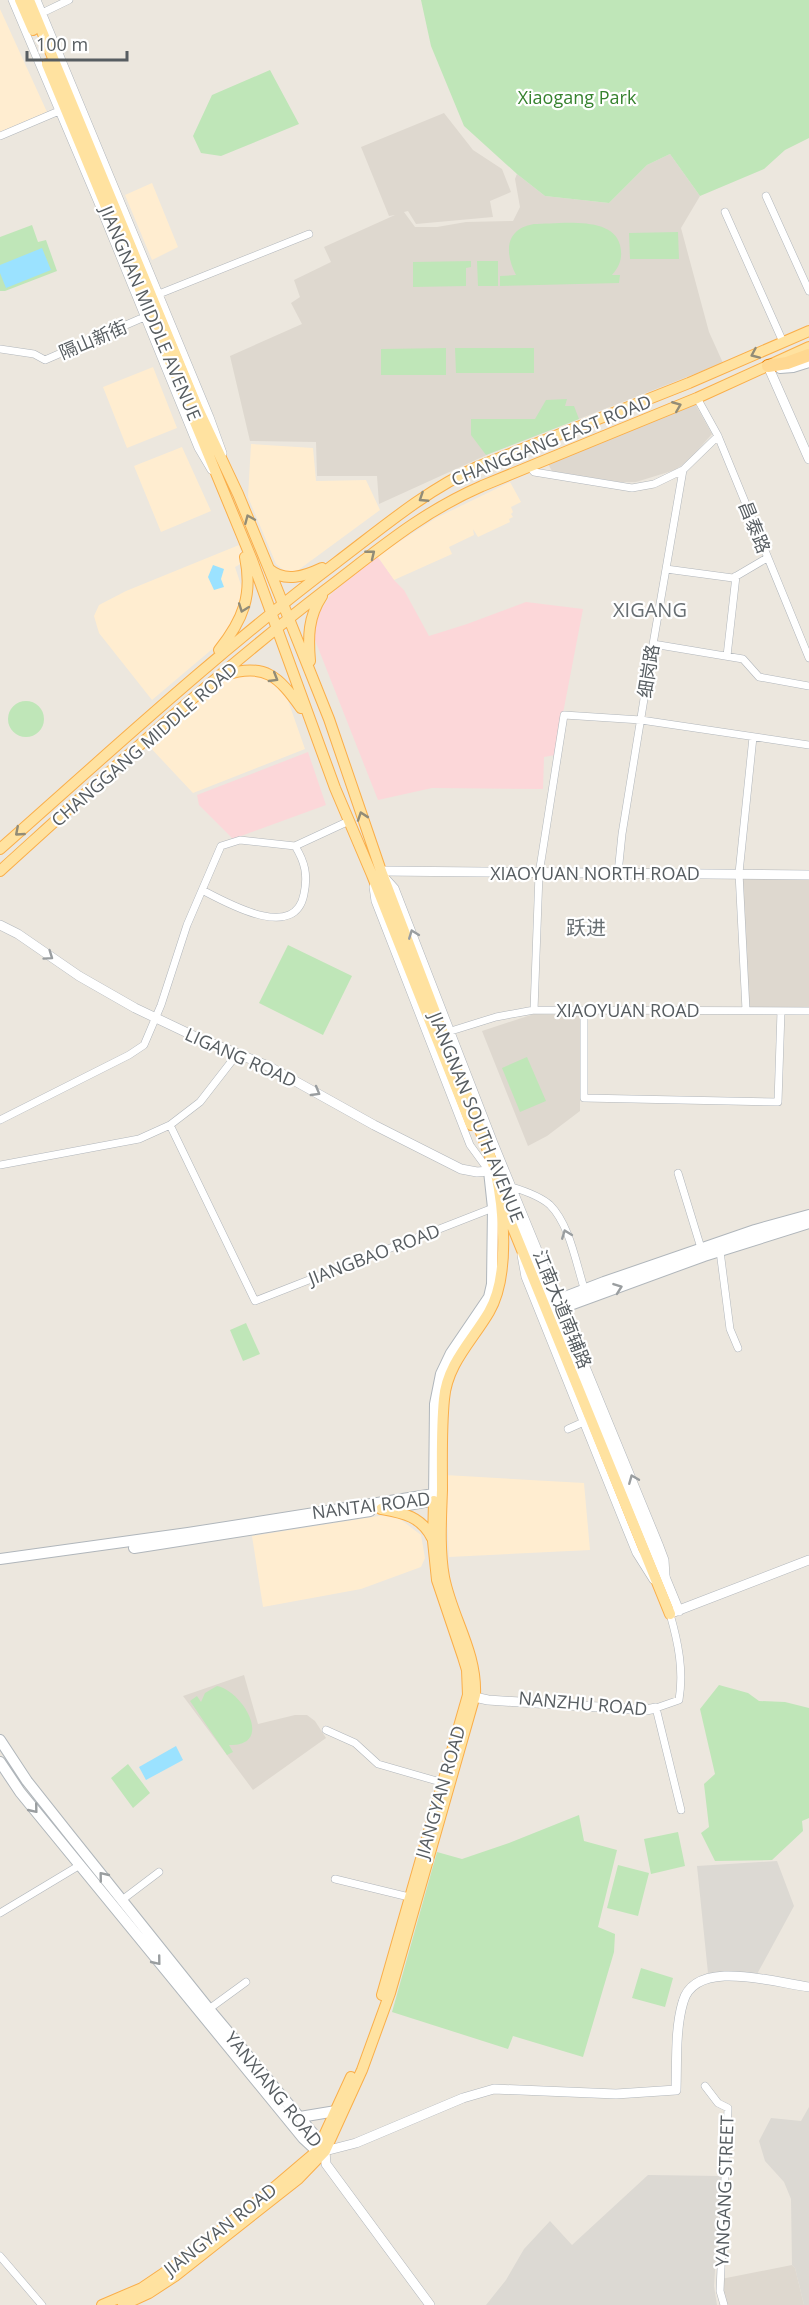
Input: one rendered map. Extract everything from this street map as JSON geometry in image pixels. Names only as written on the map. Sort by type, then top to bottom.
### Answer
[{"type":"highway","points":[[768,366],[787,363],[809,355]]},
{"type":"main road","name":"JIANGNAN MIDDLE AVENUE","points":[[20,0],[38,32],[103,167],[155,314],[276,628]]},
{"type":"main road","name":"JIANGNAN MIDDLE AVENUE","points":[[29,0],[83,159],[226,470],[288,618]]},
{"type":"main road","name":"CHANGGANG EAST ROAD","points":[[282,603],[420,499],[454,478],[679,387],[809,331]]},
{"type":"main road","name":"CHANGGANG EAST ROAD","points":[[288,618],[382,545],[454,498],[697,398],[809,348]]},
{"type":"main road","points":[[768,366],[785,368],[809,362]]},
{"type":"main road","points":[[205,668],[234,630],[248,592],[249,576],[239,530]]},
{"type":"main road","points":[[269,569],[281,576],[298,577],[344,557]]},
{"type":"main road","points":[[312,675],[309,628],[316,604],[325,591]]},
{"type":"main road","name":"CHANGGANG MIDDLE ROAD","points":[[0,849],[282,603]]},
{"type":"main road","name":"CHANGGANG MIDDLE ROAD","points":[[0,871],[288,618]]},
{"type":"main road","name":"JIANGNAN SOUTH AVENUE","points":[[288,618],[336,738],[376,873],[457,1081],[555,1306],[590,1394],[587,1420],[643,1537],[674,1612]]},
{"type":"main road","name":"JIANGNAN SOUTH AVENUE","points":[[276,628],[349,821],[376,873]]},
{"type":"main road","points":[[220,677],[250,669],[273,675],[291,693],[310,720]]},
{"type":"main road","name":"JIANGYAN ROAD","points":[[102,2305],[141,2288],[182,2261],[321,2148],[375,2016],[409,1897],[473,1696],[467,1670],[441,1594],[435,1569],[433,1541],[446,1382],[457,1359],[489,1313],[496,1298],[501,1274],[502,1253],[496,1168]]},
{"type":"main road","name":"JIANGYAN ROAD","points":[[123,2305],[149,2293],[175,2276],[298,2179],[321,2148],[362,2070],[393,1985],[473,1696],[474,1666],[444,1576],[436,1498],[435,1404],[439,1383],[451,1353],[489,1297],[493,1266],[496,1168]]},
{"type":"main road","name":"JIANGNAN SOUTH AVENUE","points":[[499,1196],[522,1249],[555,1306]]},
{"type":"main road","points":[[555,1306],[701,1248],[809,1215]]},
{"type":"main road","points":[[586,1294],[809,1223]]},
{"type":"main road","points":[[502,1253],[510,1248],[522,1249]]},
{"type":"main road","name":"NANTAI ROAD","points":[[0,1566],[204,1538],[436,1498]]},
{"type":"main road","name":"NANTAI ROAD","points":[[0,1559],[436,1498]]},
{"type":"main road","points":[[381,1509],[418,1519],[428,1530],[433,1541]]},
{"type":"main road","name":"YANXIANG ROAD","points":[[0,1740],[27,1781],[295,2120]]},
{"type":"main road","name":"YANXIANG ROAD","points":[[0,1762],[20,1792],[80,1865],[321,2148]]},
{"type":"main road","points":[[295,2120],[336,2111]]},
{"type":"street","points":[[12,0],[38,32],[59,111],[83,159]]},
{"type":"street","points":[[37,0],[42,13],[38,32]]},
{"type":"street","points":[[42,13],[69,0]]},
{"type":"street","points":[[0,136],[59,111]]},
{"type":"street","points":[[103,167],[159,294],[155,314]]},
{"type":"street","points":[[766,196],[809,291]]},
{"type":"street","points":[[725,212],[783,342]]},
{"type":"street","points":[[159,294],[309,234]]},
{"type":"street","name":"隔山新街","points":[[0,349],[34,354],[45,360],[155,314]]},
{"type":"street","points":[[768,366],[809,459]]},
{"type":"street","name":"昌泰路","points":[[697,398],[718,436],[809,658]]},
{"type":"street","points":[[530,466],[534,472],[632,488],[654,484],[683,470],[718,436]]},
{"type":"street","name":"细岗路","points":[[618,873],[652,644],[683,470]]},
{"type":"street","points":[[666,569],[733,578],[767,558]]},
{"type":"street","points":[[728,656],[736,576]]},
{"type":"street","points":[[652,644],[743,658],[759,678],[809,686]]},
{"type":"street","points":[[534,1010],[539,874],[564,715],[641,720],[809,745]]},
{"type":"street","points":[[746,1010],[740,873],[753,737]]},
{"type":"street","points":[[0,1120],[144,1045],[187,925],[221,846],[240,840],[295,846],[349,821]]},
{"type":"street","points":[[202,890],[251,913],[282,918],[291,916],[303,900],[307,877],[303,859],[295,846]]},
{"type":"street","points":[[376,873],[395,888],[423,993],[451,1031],[457,1081]]},
{"type":"street","name":"XIAOYUAN NORTH ROAD","points":[[376,873],[809,875]]},
{"type":"street","name":"LIGANG ROAD","points":[[0,925],[18,934],[93,984],[155,1018],[280,1072],[374,1125],[452,1165],[469,1171],[496,1168]]},
{"type":"street","name":"XIAOYUAN ROAD","points":[[451,1031],[496,1017],[534,1010],[809,1011]]},
{"type":"street","points":[[584,1010],[584,1098],[778,1102],[781,1011]]},
{"type":"street","points":[[0,1165],[139,1139],[170,1125],[200,1102],[238,1053]]},
{"type":"street","name":"JIANGBAO ROAD","points":[[170,1125],[255,1301],[493,1208]]},
{"type":"street","name":"江南大道南辅路","points":[[496,1168],[512,1186],[555,1306],[590,1394]]},
{"type":"street","points":[[678,1173],[701,1248]]},
{"type":"street","points":[[512,1186],[533,1194],[550,1205],[565,1230],[586,1294]]},
{"type":"street","name":"江南大道南辅路","points":[[522,1249],[522,1266],[525,1277],[587,1420]]},
{"type":"street","points":[[720,1251],[730,1329],[738,1348]]},
{"type":"street","name":"JIANGNAN SOUTH AVENUE","points":[[590,1394],[643,1537]]},
{"type":"street","points":[[568,1429],[587,1420]]},
{"type":"street","points":[[643,1537],[665,1560],[662,1585]]},
{"type":"street","points":[[681,1810],[656,1708],[679,1700],[681,1690],[674,1612],[809,1560]]},
{"type":"street","name":"NANZHU ROAD","points":[[473,1696],[576,1707],[646,1710],[656,1708]]},
{"type":"street","points":[[326,1730],[355,1743],[378,1764],[444,1783]]},
{"type":"street","points":[[0,1913],[80,1865]]},
{"type":"street","points":[[122,1900],[159,1872]]},
{"type":"street","points":[[335,1879],[409,1897]]},
{"type":"street","points":[[430,2305],[326,2164],[321,2148],[356,2143],[463,2098],[494,2089],[616,2094],[676,2090],[681,2008],[686,1994],[695,1984],[709,1977],[726,1975],[809,1987]]},
{"type":"street","points":[[209,2009],[246,1982]]},
{"type":"street","name":"YANGANG STREET","points":[[705,2086],[718,2103],[728,2108],[720,2291],[724,2305]]},
{"type":"street","points":[[0,2256],[42,2305]]},
{"type":"shaded area","points":[[0,9],[47,112],[0,132]]},
{"type":"shaded area","points":[[444,113],[473,150],[502,169],[511,192],[490,201],[493,217],[416,224],[408,211],[404,212],[415,227],[437,227],[466,222],[513,221],[520,207],[515,179],[517,174],[545,196],[609,203],[647,165],[670,154],[700,196],[681,228],[709,332],[723,363],[491,453],[379,504],[377,476],[317,476],[316,442],[250,441],[230,356],[302,324],[291,303],[300,297],[294,280],[331,262],[324,247],[395,215],[389,216],[361,147]]},
{"type":"shaded area","points":[[152,183],[178,247],[152,260],[125,195]]},
{"type":"shaded area","points":[[153,367],[177,428],[127,448],[103,387]]},
{"type":"shaded area","points":[[694,402],[712,434],[688,461],[675,470],[636,482],[620,482],[552,471],[547,462]]},
{"type":"shaded area","points":[[251,444],[313,448],[316,481],[366,480],[380,510],[297,571],[286,572],[276,564],[248,497]]},
{"type":"shaded area","points":[[182,447],[211,511],[161,532],[134,466]]},
{"type":"shaded area","points":[[510,482],[521,502],[511,507],[513,517],[509,519],[510,522],[478,537],[473,529],[474,535],[449,547],[452,554],[394,580],[377,556],[436,518]]},
{"type":"shaded area","points":[[239,545],[244,562],[235,567],[243,591],[240,607],[223,640],[152,700],[99,633],[94,616],[99,605],[126,591]]},
{"type":"shaded area","points":[[377,556],[404,590],[429,636],[526,602],[583,609],[555,755],[544,757],[543,789],[432,788],[378,800],[315,640],[315,627],[320,612],[331,594]]},
{"type":"shaded area","points":[[258,673],[285,692],[305,749],[193,793],[147,744],[222,679]]},
{"type":"shaded area","points":[[308,752],[326,805],[233,839],[199,805],[197,795]]},
{"type":"shaded area","points":[[739,873],[809,878],[809,1011],[746,1010]]},
{"type":"shaded area","points":[[534,1014],[580,1015],[580,1111],[547,1136],[528,1146],[482,1031]]},
{"type":"shaded area","points":[[445,1475],[584,1483],[590,1550],[449,1557]]},
{"type":"shaded area","points":[[385,1515],[400,1519],[421,1535],[425,1558],[421,1567],[361,1589],[263,1607],[252,1536]]},
{"type":"shaded area","points":[[244,1675],[258,1724],[295,1715],[307,1715],[315,1721],[326,1738],[253,1790],[183,1696]]},
{"type":"shaded area","points":[[777,1861],[794,1906],[756,1976],[708,1973],[697,1866]]},
{"type":"shaded area","points":[[809,2107],[809,2305],[804,2305],[795,2268],[792,2265],[791,2199],[784,2182],[765,2161],[759,2141],[771,2118],[801,2121]]},
{"type":"shaded area","points":[[648,2175],[721,2176],[714,2286],[717,2305],[486,2305],[506,2280],[524,2249],[550,2221],[572,2245]]},
{"type":"shaded area","points":[[792,2265],[795,2268],[804,2305],[724,2305],[721,2279]]},
{"type":"green space","name":"Xiaogang Park","points":[[421,0],[809,0],[809,138],[785,150],[764,169],[700,196],[670,154],[647,165],[609,203],[545,196],[464,126],[431,46]]},
{"type":"green space","points":[[270,70],[299,124],[221,156],[201,153],[193,136],[212,95]]},
{"type":"green space","points":[[583,223],[607,229],[615,235],[620,245],[620,261],[612,275],[620,275],[619,283],[500,286],[500,276],[516,275],[509,251],[512,237],[517,231],[534,224]]},
{"type":"green space","points":[[32,225],[38,242],[46,240],[57,271],[0,291],[0,237]]},
{"type":"green space","points":[[678,232],[679,259],[630,259],[629,233]]},
{"type":"green space","points":[[471,261],[471,267],[466,268],[466,286],[413,287],[413,262]]},
{"type":"green space","points":[[477,261],[498,261],[498,286],[478,286]]},
{"type":"green space","points":[[446,348],[446,375],[381,375],[381,349]]},
{"type":"green space","points":[[455,348],[534,348],[534,373],[456,373]]},
{"type":"green space","points":[[567,399],[565,406],[574,406],[579,419],[486,455],[471,435],[471,419],[535,419],[546,400]]},
{"type":"green space","points":[[26,701],[39,706],[44,719],[39,732],[26,737],[13,732],[8,719],[13,706]]},
{"type":"green space","points":[[288,945],[352,976],[323,1035],[259,1003]]},
{"type":"green space","points":[[527,1057],[546,1101],[520,1112],[502,1068]]},
{"type":"green space","points":[[246,1323],[260,1354],[243,1361],[230,1330]]},
{"type":"green space","points":[[719,1685],[748,1693],[759,1701],[785,1702],[809,1708],[809,1818],[802,1821],[803,1831],[772,1860],[715,1861],[701,1833],[709,1827],[704,1784],[715,1774],[700,1709]]},
{"type":"green space","points":[[217,1686],[236,1697],[250,1718],[252,1728],[250,1737],[243,1743],[229,1745],[233,1752],[227,1755],[190,1701],[197,1696],[201,1702],[205,1693]]},
{"type":"green space","points":[[128,1764],[150,1793],[133,1808],[111,1778]]},
{"type":"green space","points":[[579,1815],[584,1841],[617,1850],[598,1927],[615,1934],[614,1952],[583,2057],[513,2036],[508,2049],[392,2012],[437,1852],[462,1859]]},
{"type":"green space","points":[[678,1832],[685,1866],[651,1874],[644,1839]]},
{"type":"green space","points":[[618,1865],[649,1873],[638,1916],[607,1908]]},
{"type":"green space","points":[[641,1968],[673,1978],[665,2007],[632,1998]]},
{"type":"water","points":[[42,248],[51,270],[6,288],[0,273],[0,265]]},
{"type":"water","points":[[213,565],[224,569],[221,579],[224,587],[214,590],[208,577]]},
{"type":"water","points":[[176,1746],[183,1760],[146,1780],[139,1767]]},
{"type":"district","name":"XIGANG","points":[[650,609]]},
{"type":"district","name":"跃进","points":[[586,927]]}]
